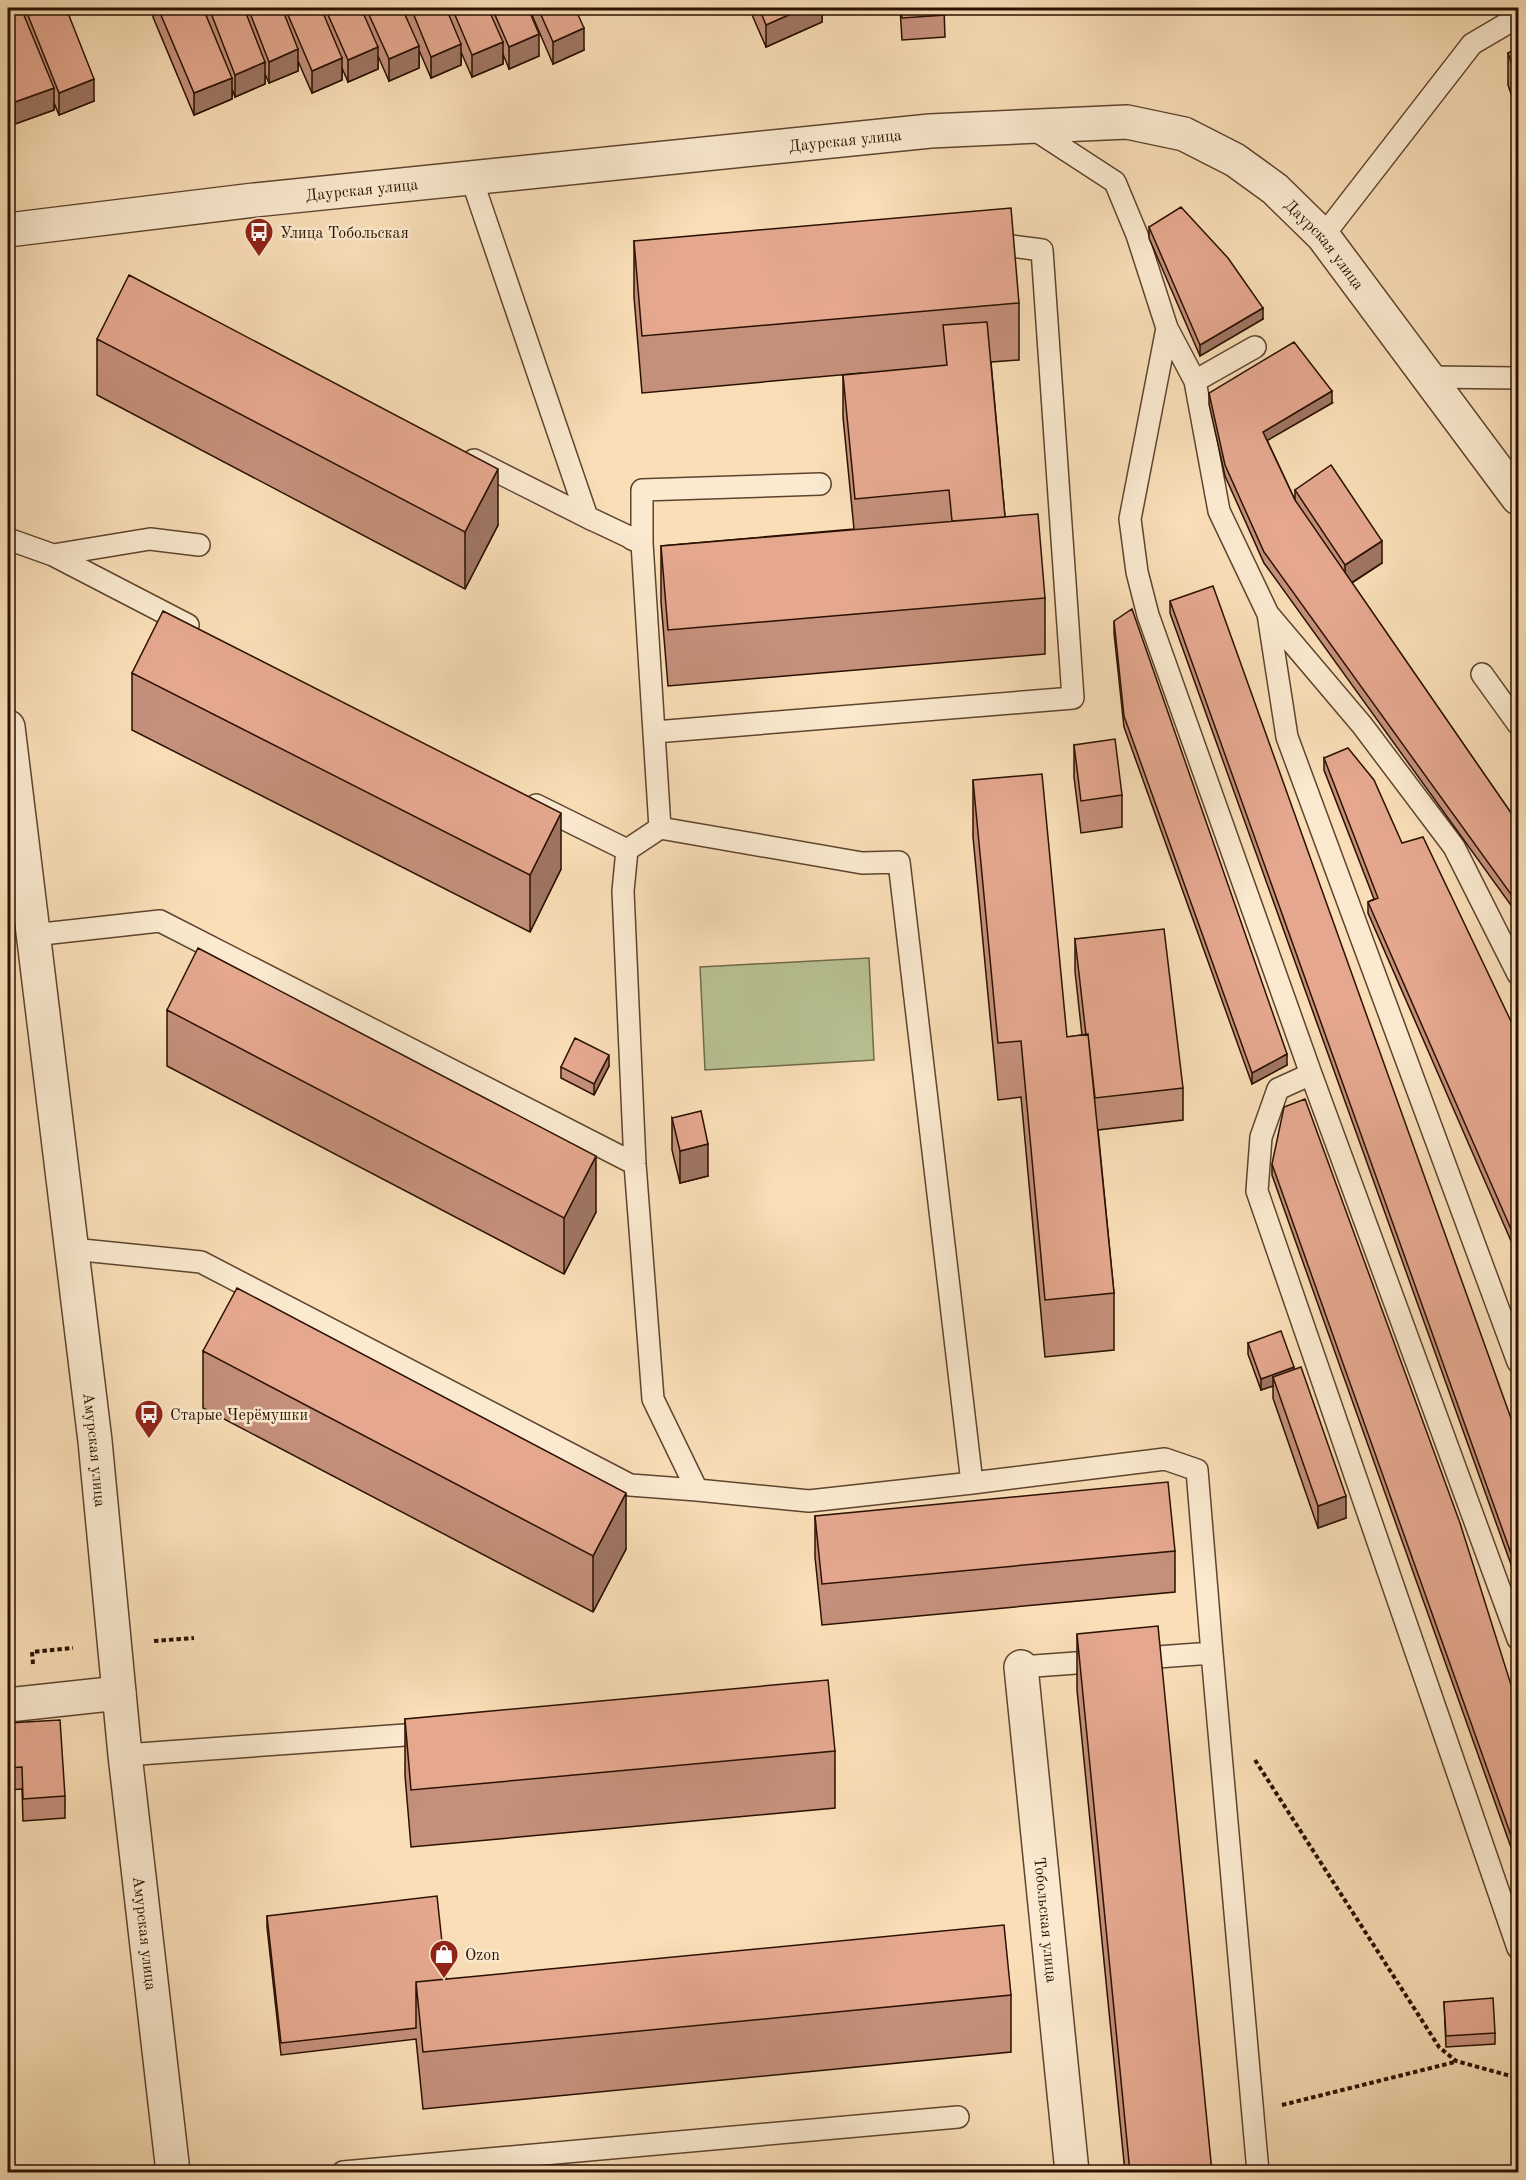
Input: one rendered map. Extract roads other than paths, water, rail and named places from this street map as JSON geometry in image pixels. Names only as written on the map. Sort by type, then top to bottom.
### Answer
[{"type":"street","name":"Даурская улица","points":[[8,230],[471,177],[930,131],[1127,122],[1184,134],[1235,160],[1275,189],[1323,236],[1518,498]]},
{"type":"street","name":"Амурская улица","points":[[8,727],[95,1441],[125,1755],[173,2172]]},
{"type":"street","name":"Тобольская улица","points":[[1021,1667],[1072,2172]]},
{"type":"street","points":[[8,1705],[119,1693]]},
{"type":"lane","points":[[1323,236],[1472,44],[1518,17]]},
{"type":"lane","points":[[1027,125],[1115,182],[1137,235],[1167,328],[1196,381],[1219,511],[1268,614],[1362,725],[1454,847],[1518,974]]},
{"type":"lane","points":[[471,177],[587,517]]},
{"type":"lane","points":[[655,732],[1073,698],[1042,250],[1004,245],[969,247]]},
{"type":"lane","points":[[1167,328],[1130,519],[1137,572],[1148,615],[1311,1074],[1518,1639]]},
{"type":"lane","points":[[1196,381],[1255,347]]},
{"type":"lane","points":[[1430,377],[1518,378]]},
{"type":"lane","points":[[460,453],[642,543]]},
{"type":"lane","points":[[660,828],[642,543],[642,490],[820,484]]},
{"type":"lane","points":[[53,555],[150,538],[199,545]]},
{"type":"lane","points":[[8,539],[53,555],[210,637]]},
{"type":"lane","points":[[1268,614],[1287,737],[1518,1362]]},
{"type":"lane","points":[[1482,674],[1518,724]]},
{"type":"lane","points":[[514,794],[627,850]]},
{"type":"lane","points":[[627,850],[660,828],[862,863],[899,862],[972,1483]]},
{"type":"lane","points":[[627,850],[623,891],[635,1164],[653,1399],[697,1490]]},
{"type":"lane","points":[[33,935],[160,921],[635,1164]]},
{"type":"lane","points":[[1311,1074],[1278,1089],[1261,1137],[1257,1191],[1518,1948]]},
{"type":"lane","points":[[72,1249],[201,1262],[630,1485],[809,1501],[1164,1460],[1197,1470],[1258,2172]]},
{"type":"lane","points":[[1021,1667],[1212,1653]]},
{"type":"lane","points":[[125,1755],[457,1731]]},
{"type":"lane","points":[[343,2172],[958,2117]]},
{"type":"place","name":"Улица Тобольская","points":[[259,258]]},
{"type":"place","name":"Старые Черёмушки","points":[[149,1440]]},
{"type":"place","name":"Ozon","points":[[444,1980]]}]
